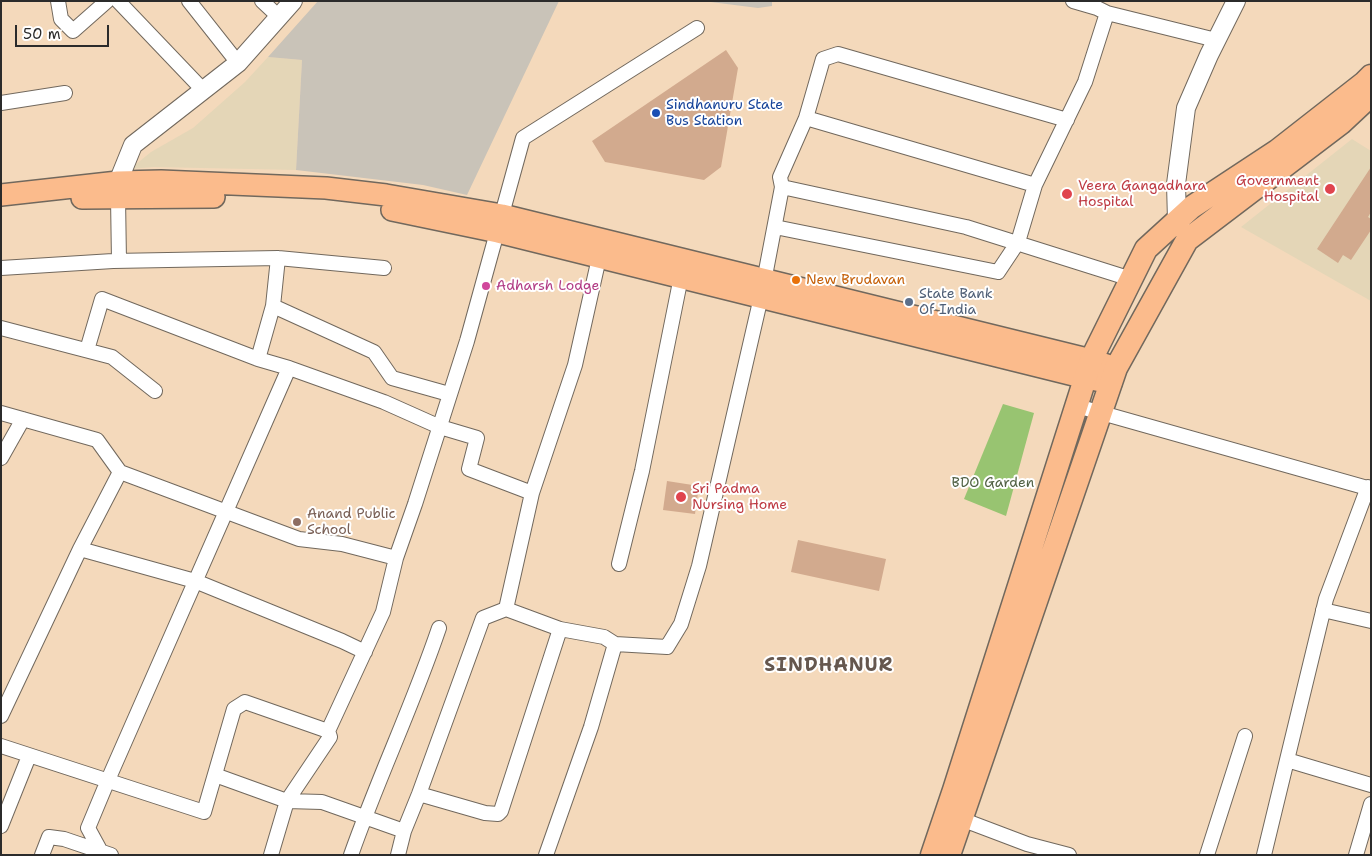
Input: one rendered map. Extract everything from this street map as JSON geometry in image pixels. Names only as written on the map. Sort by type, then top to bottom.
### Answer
[{"type":"highway","points":[[949,855],[1113,376],[1192,207],[1277,151],[1371,76]]},
{"type":"highway","points":[[932,855],[1088,369],[1146,249],[1182,230],[1341,123],[1371,95]]},
{"type":"main road","points":[[1,208],[84,198],[161,181],[326,188],[386,195],[1113,376]]},
{"type":"main road","points":[[1,195],[118,190]]},
{"type":"main road","points":[[500,223],[599,258],[681,277],[763,288]]},
{"type":"street","points":[[58,1],[61,19],[73,31],[107,1]]},
{"type":"street","points":[[118,1],[203,90]]},
{"type":"street","points":[[189,1],[238,63]]},
{"type":"street","points":[[262,1],[279,17]]},
{"type":"street","points":[[119,261],[118,190],[133,145],[238,63],[293,1]]},
{"type":"street","points":[[1072,1],[1107,13],[1216,40]]},
{"type":"street","points":[[1182,230],[1176,184],[1186,108],[1216,40],[1236,1]]},
{"type":"street","points":[[775,227],[998,272],[1018,242],[1035,185],[1085,82],[1107,13]]},
{"type":"street","points":[[271,855],[287,801],[330,737],[328,731],[384,612],[396,558],[467,341],[523,138],[697,28]]},
{"type":"street","points":[[398,855],[404,831],[483,618],[506,609],[560,629],[604,638],[615,644],[667,646],[681,624],[699,566],[763,288],[782,187],[780,177],[806,118],[823,59],[838,54],[1066,120]]},
{"type":"street","points":[[1,103],[65,93]]},
{"type":"street","points":[[806,118],[1035,185]]},
{"type":"street","points":[[782,187],[966,226],[1131,279]]},
{"type":"street","points":[[258,359],[273,306],[278,258]]},
{"type":"street","points":[[1,268],[119,261],[278,258],[384,268]]},
{"type":"street","points":[[506,609],[532,493],[575,365],[599,258]]},
{"type":"street","points":[[618,564],[642,471],[681,277]]},
{"type":"street","points":[[87,350],[102,300],[258,359],[384,402],[440,427],[477,438],[469,470],[532,493]]},
{"type":"street","points":[[273,306],[374,352],[392,378],[449,394]]},
{"type":"street","points":[[3,332],[112,357],[155,391]]},
{"type":"street","points":[[106,852],[88,828],[289,368]]},
{"type":"street","points":[[1077,406],[1369,488],[1323,610],[1264,855]]},
{"type":"street","points":[[1,413],[97,440],[120,472],[299,539],[342,544],[396,558]]},
{"type":"street","points":[[1,458],[23,419]]},
{"type":"street","points":[[1,716],[80,549],[120,472]]},
{"type":"street","points":[[80,549],[196,581],[365,652]]},
{"type":"street","points":[[1323,610],[1371,622]]},
{"type":"street","points":[[351,855],[365,815],[422,679],[439,628]]},
{"type":"street","points":[[419,794],[485,812],[498,814],[501,811],[560,629]]},
{"type":"street","points":[[546,855],[591,726],[615,644]]},
{"type":"street","points":[[1,746],[204,812],[234,709],[246,702],[328,731]]},
{"type":"street","points":[[1207,855],[1245,736]]},
{"type":"street","points":[[1,826],[30,756]]},
{"type":"street","points":[[1287,760],[1371,785]]},
{"type":"street","points":[[215,775],[287,801],[322,802],[365,815],[404,831]]},
{"type":"street","points":[[1356,855],[1371,804]]},
{"type":"street","points":[[961,819],[1027,844],[1069,855]]},
{"type":"street","points":[[42,855],[49,837],[64,839],[106,852]]},
{"type":"shaded area","points":[[318,1],[559,1],[467,195],[423,185],[296,170],[302,60],[268,57]]},
{"type":"shaded area","points":[[703,1],[772,1],[772,6],[758,8]]},
{"type":"shaded area","points":[[268,57],[302,60],[296,170],[154,167],[130,169],[151,152],[193,128],[245,82]]},
{"type":"shaded area","name":"Government Hospital","points":[[1352,139],[1371,151],[1371,301],[1241,227]]},
{"type":"green space","name":"BDO Garden","points":[[1003,404],[1034,413],[1006,516],[964,499]]},
{"type":"building","points":[[726,50],[738,68],[721,167],[704,180],[605,162],[592,141]]},
{"type":"building","points":[[1371,167],[1371,212],[1368,217],[1371,219],[1371,230],[1351,260],[1343,255],[1338,263],[1317,249]]},
{"type":"building","points":[[667,481],[699,486],[695,514],[663,510]]},
{"type":"building","points":[[798,540],[886,559],[879,591],[791,572]]},
{"type":"place","name":"Sindhanuru State Bus Station","points":[[656,113]]},
{"type":"place","name":"Government Hospital","points":[[1330,189]]},
{"type":"place","name":"Veera Gangadhara Hospital","points":[[1067,194]]},
{"type":"place","name":"New Brudavan","points":[[796,280]]},
{"type":"place","name":"Adharsh Lodge","points":[[486,286]]},
{"type":"place","name":"State Bank Of India","points":[[909,302]]},
{"type":"place","name":"Sri Padma Nursing Home","points":[[681,497]]},
{"type":"place","name":"Anand Public School","points":[[297,522]]},
{"type":"district","name":"SINDHANUR","points":[[829,666]]}]
